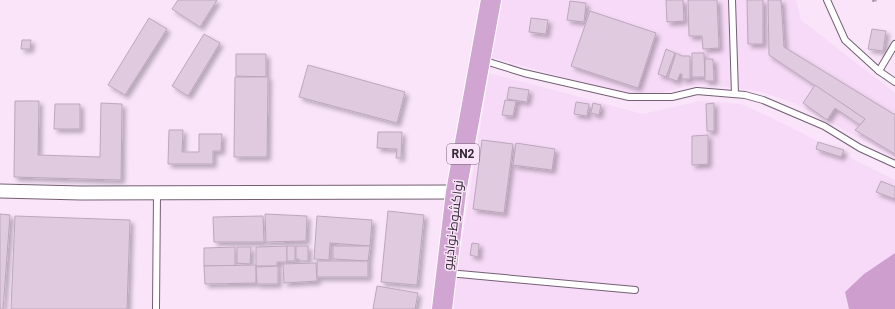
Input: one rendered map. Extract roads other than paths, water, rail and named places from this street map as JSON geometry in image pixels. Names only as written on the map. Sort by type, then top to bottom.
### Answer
[{"type":"main road","name":"نواكشوط-نواذيبو","points":[[442,309],[456,192],[491,0]]},
{"type":"street","points":[[0,190],[157,193],[456,192]]},
{"type":"lane","points":[[732,0],[736,94]]},
{"type":"lane","points":[[827,0],[845,40],[879,71],[895,82]]},
{"type":"lane","points":[[879,71],[895,44]]},
{"type":"lane","points":[[480,59],[524,73],[629,98],[672,97],[697,92],[736,94],[763,100],[824,126],[860,148],[895,164]]},
{"type":"lane","points":[[156,309],[157,193]]},
{"type":"lane","points":[[447,272],[635,290]]}]
